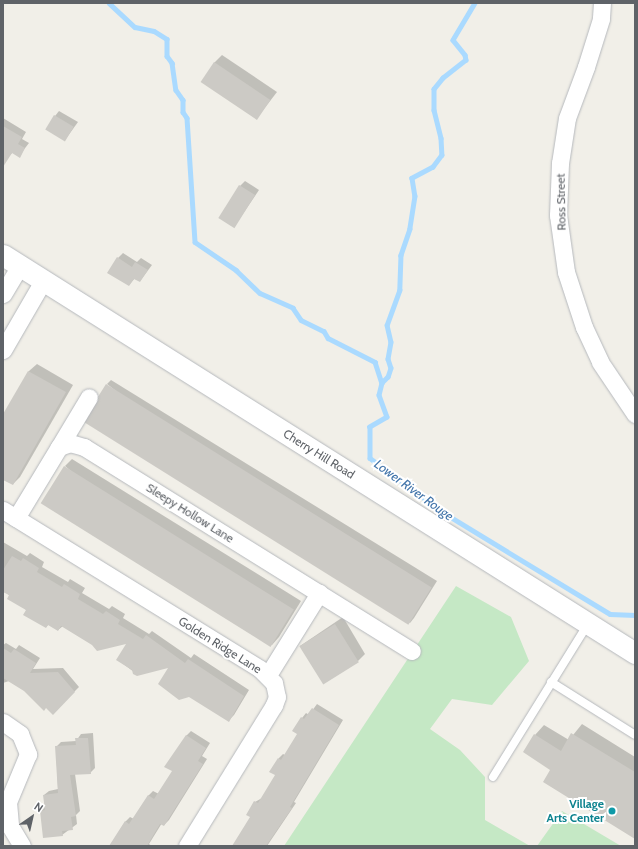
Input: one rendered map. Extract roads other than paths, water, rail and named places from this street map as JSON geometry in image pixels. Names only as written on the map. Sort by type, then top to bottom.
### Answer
[{"type":"street","name":"Ross Street","points":[[602,3],[601,19],[586,68],[567,118],[560,163],[558,215],[566,272],[584,327],[600,362],[635,414]]},
{"type":"street","name":"Cherry Hill Road","points":[[11,260],[635,653]]},
{"type":"street","points":[[3,294],[11,260]]},
{"type":"street","points":[[3,350],[43,281]]},
{"type":"street","points":[[9,514],[59,447],[89,397]]},
{"type":"street","name":"Sleepy Hollow Lane","points":[[59,447],[70,443],[84,447],[412,651]]},
{"type":"street","name":"Golden Ridge Lane","points":[[9,514],[268,675],[276,687],[276,701],[187,846]]},
{"type":"street","points":[[268,675],[319,593]]},
{"type":"street","points":[[3,722],[20,734],[28,754],[8,802],[10,826],[22,846]]},
{"type":"lane","points":[[493,777],[588,624]]},
{"type":"lane","points":[[551,682],[635,735]]},
{"type":"waterway","points":[[109,3],[135,27],[154,31],[167,39],[167,56],[172,63],[176,90],[183,100],[183,112],[187,118],[195,242],[236,270],[260,293],[293,308],[301,320],[324,331],[328,338],[375,362],[382,383]]},
{"type":"waterway","name":"Lower River Rouge","points":[[475,3],[453,40],[465,55],[466,60],[443,78],[434,89],[434,110],[441,138],[442,155],[433,167],[412,178],[415,196],[410,229],[401,255],[400,290],[387,325],[391,342],[388,359],[391,368],[388,377],[382,383],[379,395],[387,417],[370,427],[370,458],[444,513],[610,614],[635,615]]},
{"type":"place","name":"Village Arts Center","points":[[612,811]]}]
